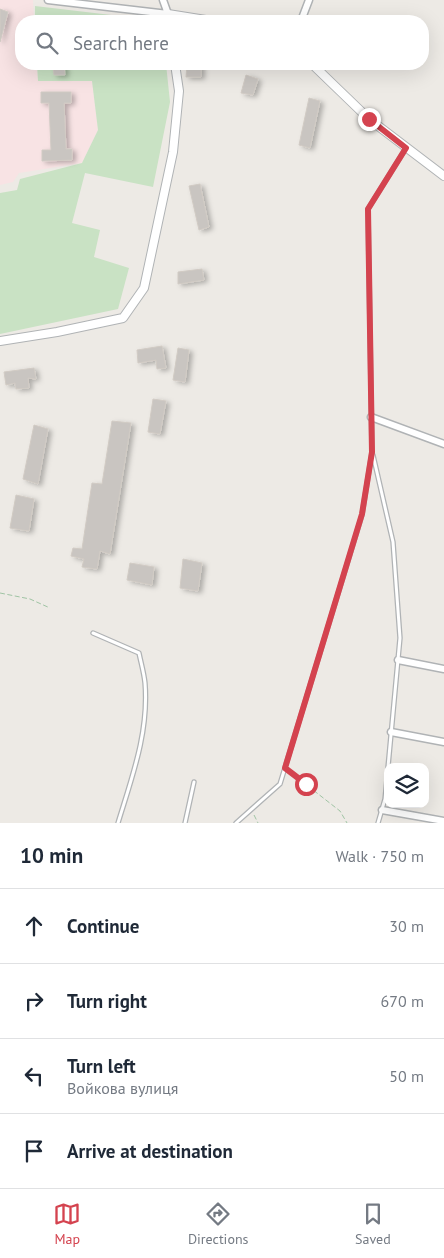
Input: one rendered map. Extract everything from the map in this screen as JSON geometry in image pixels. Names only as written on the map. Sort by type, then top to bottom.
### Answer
[{"type":"street","points":[[48,0],[149,15]]},
{"type":"street","points":[[164,0],[168,15]]},
{"type":"street","points":[[303,15],[309,0]]},
{"type":"street","points":[[0,341],[57,332],[123,318],[144,288],[173,152],[179,90],[176,70]]},
{"type":"street","points":[[318,70],[369,119],[444,176]]},
{"type":"street","points":[[371,417],[444,444]]},
{"type":"street","points":[[398,660],[444,669]]},
{"type":"street","points":[[391,732],[444,742]]},
{"type":"street","points":[[382,810],[444,821]]},
{"type":"lane","points":[[236,823],[280,784],[362,514],[372,452],[368,209],[406,148]]},
{"type":"lane","points":[[372,452],[393,542],[400,638],[388,763]]},
{"type":"lane","points":[[93,634],[139,653],[145,683],[143,730],[138,757],[118,823]]},
{"type":"lane","points":[[185,823],[194,782]]},
{"type":"lane","points":[[378,823],[384,802]]},
{"type":"path","points":[[0,593],[30,599],[50,608]]},
{"type":"path","points":[[285,768],[340,811],[347,823]]},
{"type":"path","points":[[251,810],[258,823]]},
{"type":"shaded area","points":[[0,0],[33,0],[34,15],[15,15],[15,70],[37,70],[38,81],[92,81],[98,130],[82,163],[19,173],[13,182],[0,185]]},
{"type":"green space","points":[[35,6],[111,15],[35,15]]},
{"type":"green space","points":[[37,70],[167,70],[170,102],[153,187],[85,173],[72,223],[100,230],[94,257],[129,268],[118,309],[0,334],[0,193],[17,190],[20,179],[82,163],[98,130],[92,81],[38,81]]},
{"type":"building","points":[[0,9],[8,12],[0,42]]},
{"type":"building","points":[[54,70],[65,70],[65,75],[54,75]]},
{"type":"building","points":[[187,70],[201,70],[201,77],[186,77]]},
{"type":"building","points":[[246,75],[258,79],[253,95],[241,93]]},
{"type":"building","points":[[41,92],[71,92],[71,103],[64,103],[66,149],[72,149],[72,160],[42,161],[42,150],[51,150],[49,103],[41,103]]},
{"type":"building","points":[[309,98],[320,101],[310,148],[299,145]]},
{"type":"building","points":[[200,184],[209,227],[199,230],[189,186]]},
{"type":"building","points":[[202,269],[204,280],[178,284],[178,272]]},
{"type":"building","points":[[162,346],[166,368],[157,369],[156,360],[138,363],[137,350]]},
{"type":"building","points":[[178,348],[189,350],[185,382],[173,380]]},
{"type":"building","points":[[34,368],[36,379],[28,378],[29,388],[16,389],[15,383],[6,385],[4,372]]},
{"type":"building","points":[[153,399],[166,401],[160,434],[148,432]]},
{"type":"building","points":[[112,421],[131,423],[110,554],[100,551],[97,569],[82,567],[84,559],[71,556],[73,548],[82,549],[92,483],[102,484]]},
{"type":"building","points":[[34,425],[48,429],[38,484],[23,479]]},
{"type":"building","points":[[16,495],[34,499],[29,531],[10,528]]},
{"type":"building","points":[[183,559],[202,563],[198,591],[180,588]]},
{"type":"building","points":[[130,563],[154,567],[152,585],[127,580]]},
{"type":"route","points":[[306,784],[285,768],[362,514],[372,452],[368,209],[406,148],[369,119]]}]
